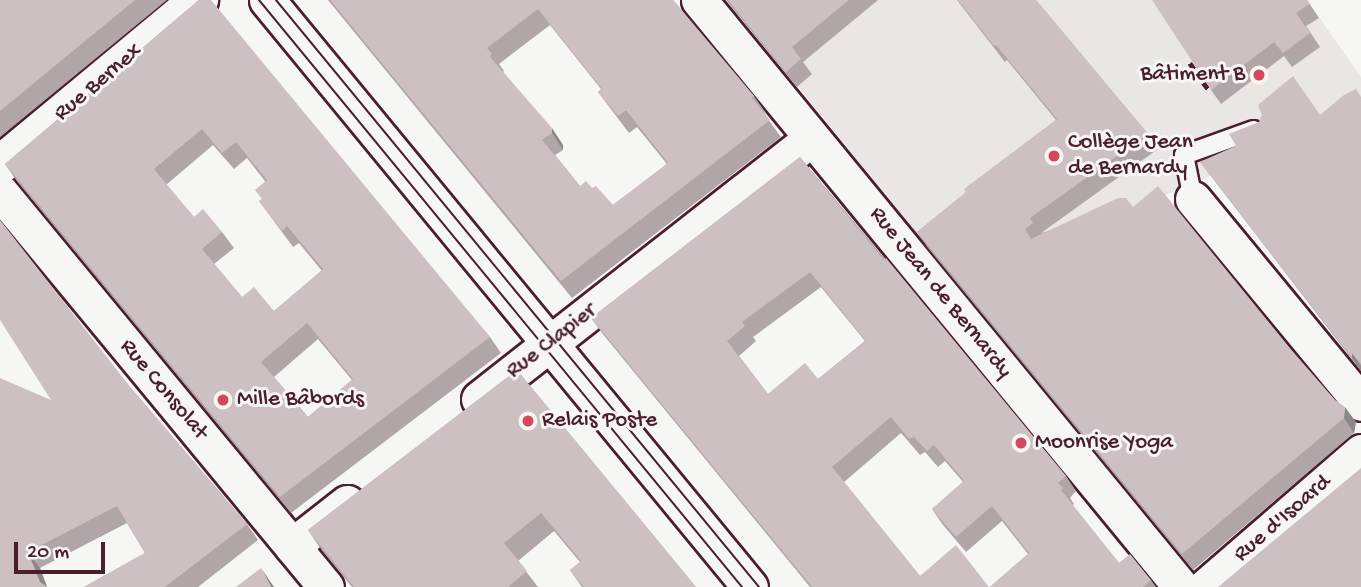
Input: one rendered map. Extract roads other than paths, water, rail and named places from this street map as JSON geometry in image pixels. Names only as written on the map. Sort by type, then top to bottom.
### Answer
[{"type":"main road","name":"Rue Bernex","points":[[0,166],[199,0]]},
{"type":"street","points":[[267,0],[750,587]]},
{"type":"street","name":"Rue Jean de Bernardy","points":[[699,0],[1181,587]]},
{"type":"street","name":"Rue Clapier","points":[[454,419],[813,138]]},
{"type":"street","name":"Rue Consolat","points":[[0,192],[326,587]]},
{"type":"street","points":[[1193,199],[1361,403]]},
{"type":"street","name":"Rue d'Isoard","points":[[1205,587],[1361,452]]},
{"type":"street","points":[[292,546],[367,487]]},
{"type":"lane","points":[[1193,199],[1184,155],[1261,128]]},
{"type":"tram line","points":[[259,0],[742,587]]},
{"type":"tram line","points":[[276,0],[759,587]]},
{"type":"place","name":"Bâtiment B","points":[[1259,75]]},
{"type":"place","name":"Collège Jean de Bernardy","points":[[1054,156]]},
{"type":"place","name":"Mille Bâbords","points":[[223,400]]},
{"type":"place","name":"Relais Poste","points":[[528,421]]},
{"type":"place","name":"Moonrise Yoga","points":[[1021,443]]}]
